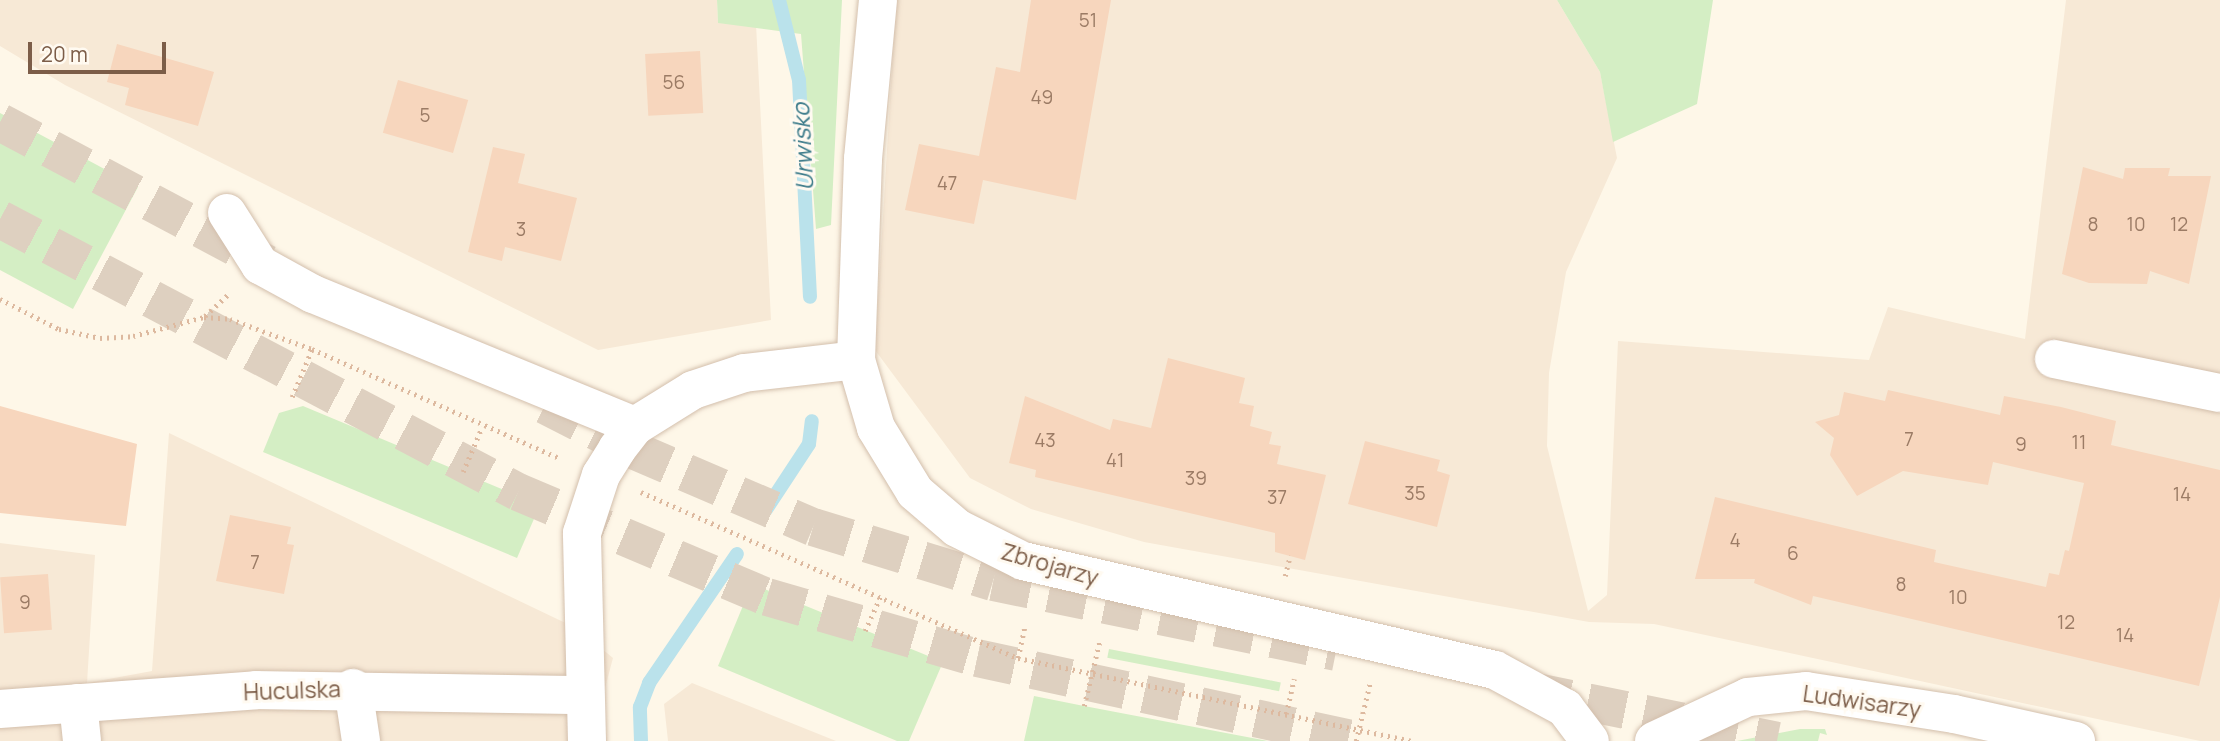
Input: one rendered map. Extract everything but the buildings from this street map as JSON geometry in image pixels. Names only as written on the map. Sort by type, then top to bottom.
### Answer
[{"type":"street","name":"Zbrojarzy","points":[[878,0],[863,159],[856,360],[868,410],[904,479],[944,518],[986,545],[1045,567],[1495,670],[1565,708],[1590,741]]},
{"type":"street","points":[[227,213],[260,265],[313,294],[635,426]]},
{"type":"street","points":[[2054,359],[2220,393]]},
{"type":"street","points":[[587,741],[582,533],[600,475],[635,426],[693,390],[744,373],[856,360]]},
{"type":"street","points":[[353,688],[361,741]]},
{"type":"street","name":"Huculska","points":[[0,709],[256,690],[353,688],[585,695]]},
{"type":"street","name":"Ludwisarzy","points":[[1654,741],[1740,700],[1806,691],[1954,714],[2076,741]]},
{"type":"street","points":[[78,703],[82,741]]},
{"type":"path","points":[[204,317],[238,286]]},
{"type":"path","points":[[0,299],[59,329],[100,338],[133,336],[204,317],[230,319],[312,349],[482,427],[567,461]]},
{"type":"path","points":[[292,397],[312,349]]},
{"type":"path","points":[[463,472],[482,427]]},
{"type":"path","points":[[633,489],[881,595],[1018,658],[1413,741]]},
{"type":"path","points":[[865,631],[881,595]]},
{"type":"path","points":[[1018,658],[1025,625]]},
{"type":"path","points":[[1084,706],[1100,640]]},
{"type":"path","points":[[1356,741],[1371,678]]},
{"type":"path","points":[[1286,714],[1294,679]]},
{"type":"shaded area","points":[[0,0],[717,0],[718,23],[756,24],[771,320],[598,350],[65,85],[0,46]]},
{"type":"shaded area","points":[[896,0],[1557,0],[1600,72],[1617,158],[1566,272],[1549,373],[1547,446],[1588,611],[1607,595],[1618,341],[1869,360],[1888,307],[2025,339],[2066,0],[2220,0],[2220,741],[2200,741],[1654,624],[1589,622],[1144,542],[1031,509],[970,478],[875,350]]},
{"type":"shaded area","points":[[169,433],[578,629],[613,658],[601,703],[607,741],[0,741],[0,543],[95,555],[87,683],[152,671]]},
{"type":"shaded area","points":[[692,683],[836,741],[668,741],[664,704]]},
{"type":"green space","points":[[717,0],[842,0],[831,225],[816,229],[801,34],[718,23]]},
{"type":"green space","points":[[1557,0],[1713,0],[1697,104],[1613,142],[1600,72]]},
{"type":"green space","points":[[0,113],[138,187],[73,309],[0,270]]},
{"type":"green space","points":[[303,406],[540,505],[517,558],[263,452],[279,413]]},
{"type":"green space","points":[[752,584],[943,662],[909,741],[897,741],[718,666]]},
{"type":"green space","points":[[1109,649],[1281,682],[1279,691],[1107,658]]},
{"type":"green space","points":[[1034,696],[1084,706],[1268,741],[1024,741]]},
{"type":"green space","points":[[1800,729],[1825,729],[1827,735],[1820,733],[1818,741],[1737,741]]},
{"type":"waterway","name":"Urwisko","points":[[779,0],[799,80],[810,297]]},
{"type":"waterway","name":"Urwisko","points":[[765,511],[809,444],[812,421]]},
{"type":"waterway","name":"Urwisko","points":[[641,741],[640,707],[649,683],[737,554]]},
{"type":"tunnel","points":[[0,122],[267,264]]},
{"type":"tunnel","points":[[0,219],[518,492],[767,597],[977,658],[1360,741]]},
{"type":"tunnel","points":[[545,405],[633,450],[813,527],[993,582],[1336,652]]},
{"type":"tunnel","points":[[1532,691],[1777,741]]}]
